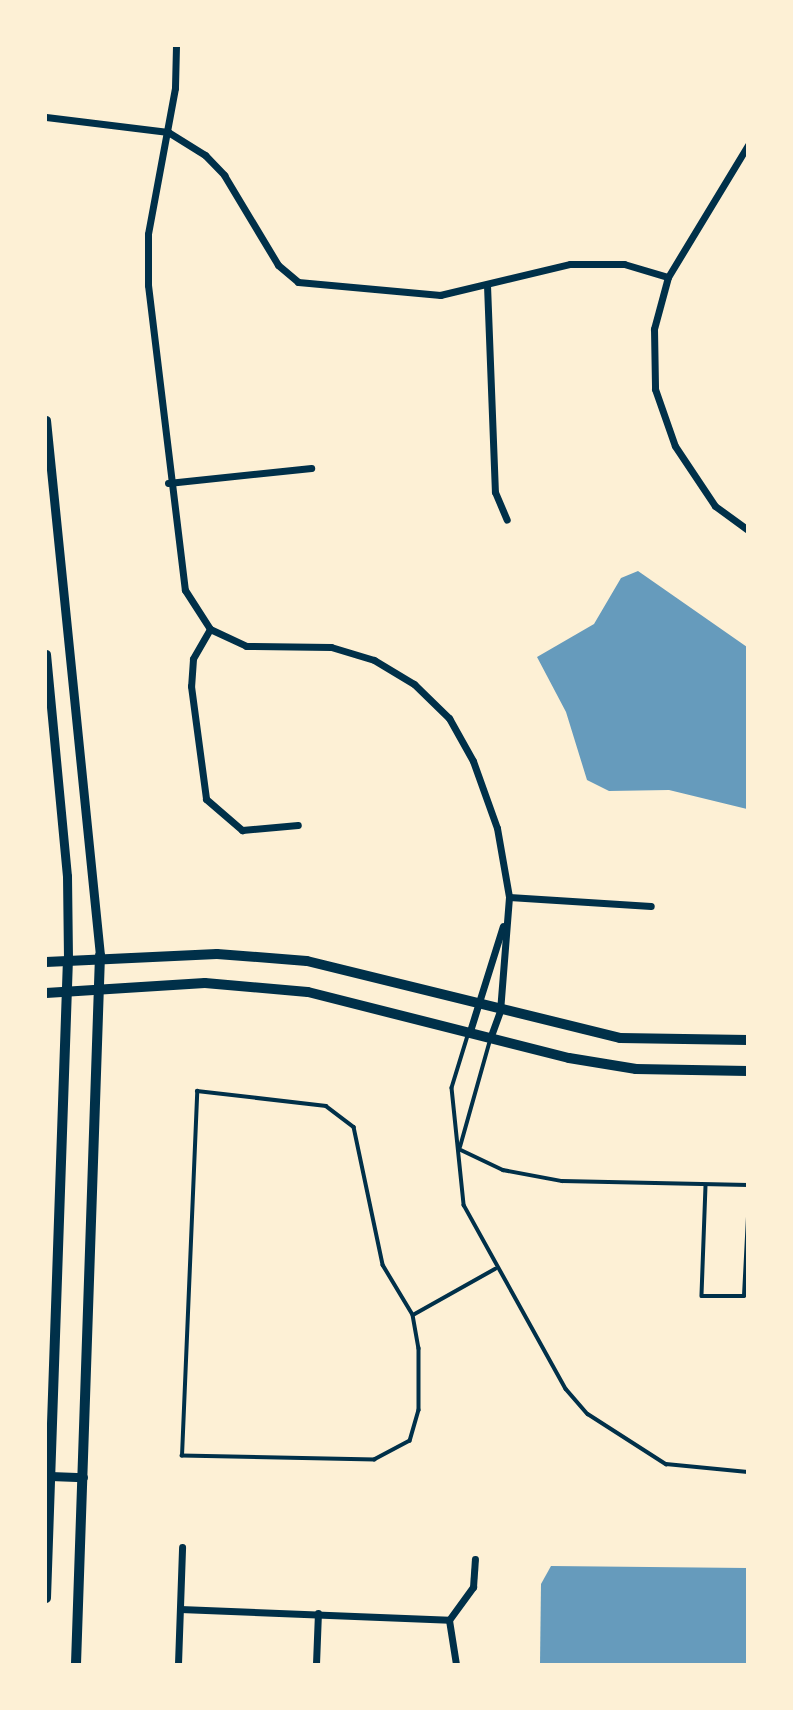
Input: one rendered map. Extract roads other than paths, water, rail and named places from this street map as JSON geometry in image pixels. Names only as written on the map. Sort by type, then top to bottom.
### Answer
[{"type":"main road","points":[[76,1664],[101,988],[100,955]]},
{"type":"main road","points":[[46,962],[100,955],[307,961],[478,1004],[500,1012],[620,1038],[747,1040]]},
{"type":"main road","points":[[46,1598],[68,960]]},
{"type":"main road","points":[[46,993],[205,984],[307,992],[490,1038],[636,1069],[747,1072]]},
{"type":"street","points":[[176,46],[168,132],[148,234],[148,285],[168,483],[182,580],[209,629],[246,646],[331,647],[374,660],[414,684],[449,718],[474,761],[497,828],[509,897],[500,1012],[490,1038]]},
{"type":"street","points":[[46,117],[168,132],[225,175],[278,265],[298,282],[440,295],[570,264],[624,264],[668,277]]},
{"type":"street","points":[[747,145],[668,277],[654,329],[655,389],[675,446],[715,506],[747,530]]},
{"type":"street","points":[[487,285],[495,492],[507,520]]},
{"type":"street","points":[[46,419],[100,955]]},
{"type":"street","points":[[168,483],[312,468]]},
{"type":"street","points":[[209,629],[193,659],[191,686],[206,799],[242,830],[298,825]]},
{"type":"street","points":[[46,654],[67,876],[68,960]]},
{"type":"street","points":[[509,897],[651,906]]},
{"type":"street","points":[[470,1031],[509,897]]},
{"type":"street","points":[[50,1476],[83,1477]]},
{"type":"street","points":[[178,1664],[182,1547]]},
{"type":"street","points":[[456,1664],[449,1620],[473,1587],[475,1559]]},
{"type":"street","points":[[180,1609],[449,1620]]},
{"type":"street","points":[[316,1664],[318,1613]]},
{"type":"lane","points":[[470,1031],[452,1088],[464,1205],[495,1269],[588,1414],[666,1464],[747,1472]]},
{"type":"lane","points":[[459,1149],[490,1038]]},
{"type":"lane","points":[[197,1091],[326,1106],[354,1127],[383,1265],[413,1315],[419,1410],[410,1441],[375,1460],[182,1456],[197,1091]]},
{"type":"lane","points":[[459,1149],[503,1170],[562,1181],[747,1185]]},
{"type":"lane","points":[[706,1186],[702,1296],[744,1296],[747,1216]]},
{"type":"lane","points":[[413,1315],[495,1269]]},
{"type":"water","points":[[638,571],[747,647],[747,809],[669,790],[609,791],[587,780],[566,712],[537,657],[594,624],[621,578]]},
{"type":"water","points":[[551,1566],[747,1568],[747,1664],[540,1664],[541,1584]]}]
